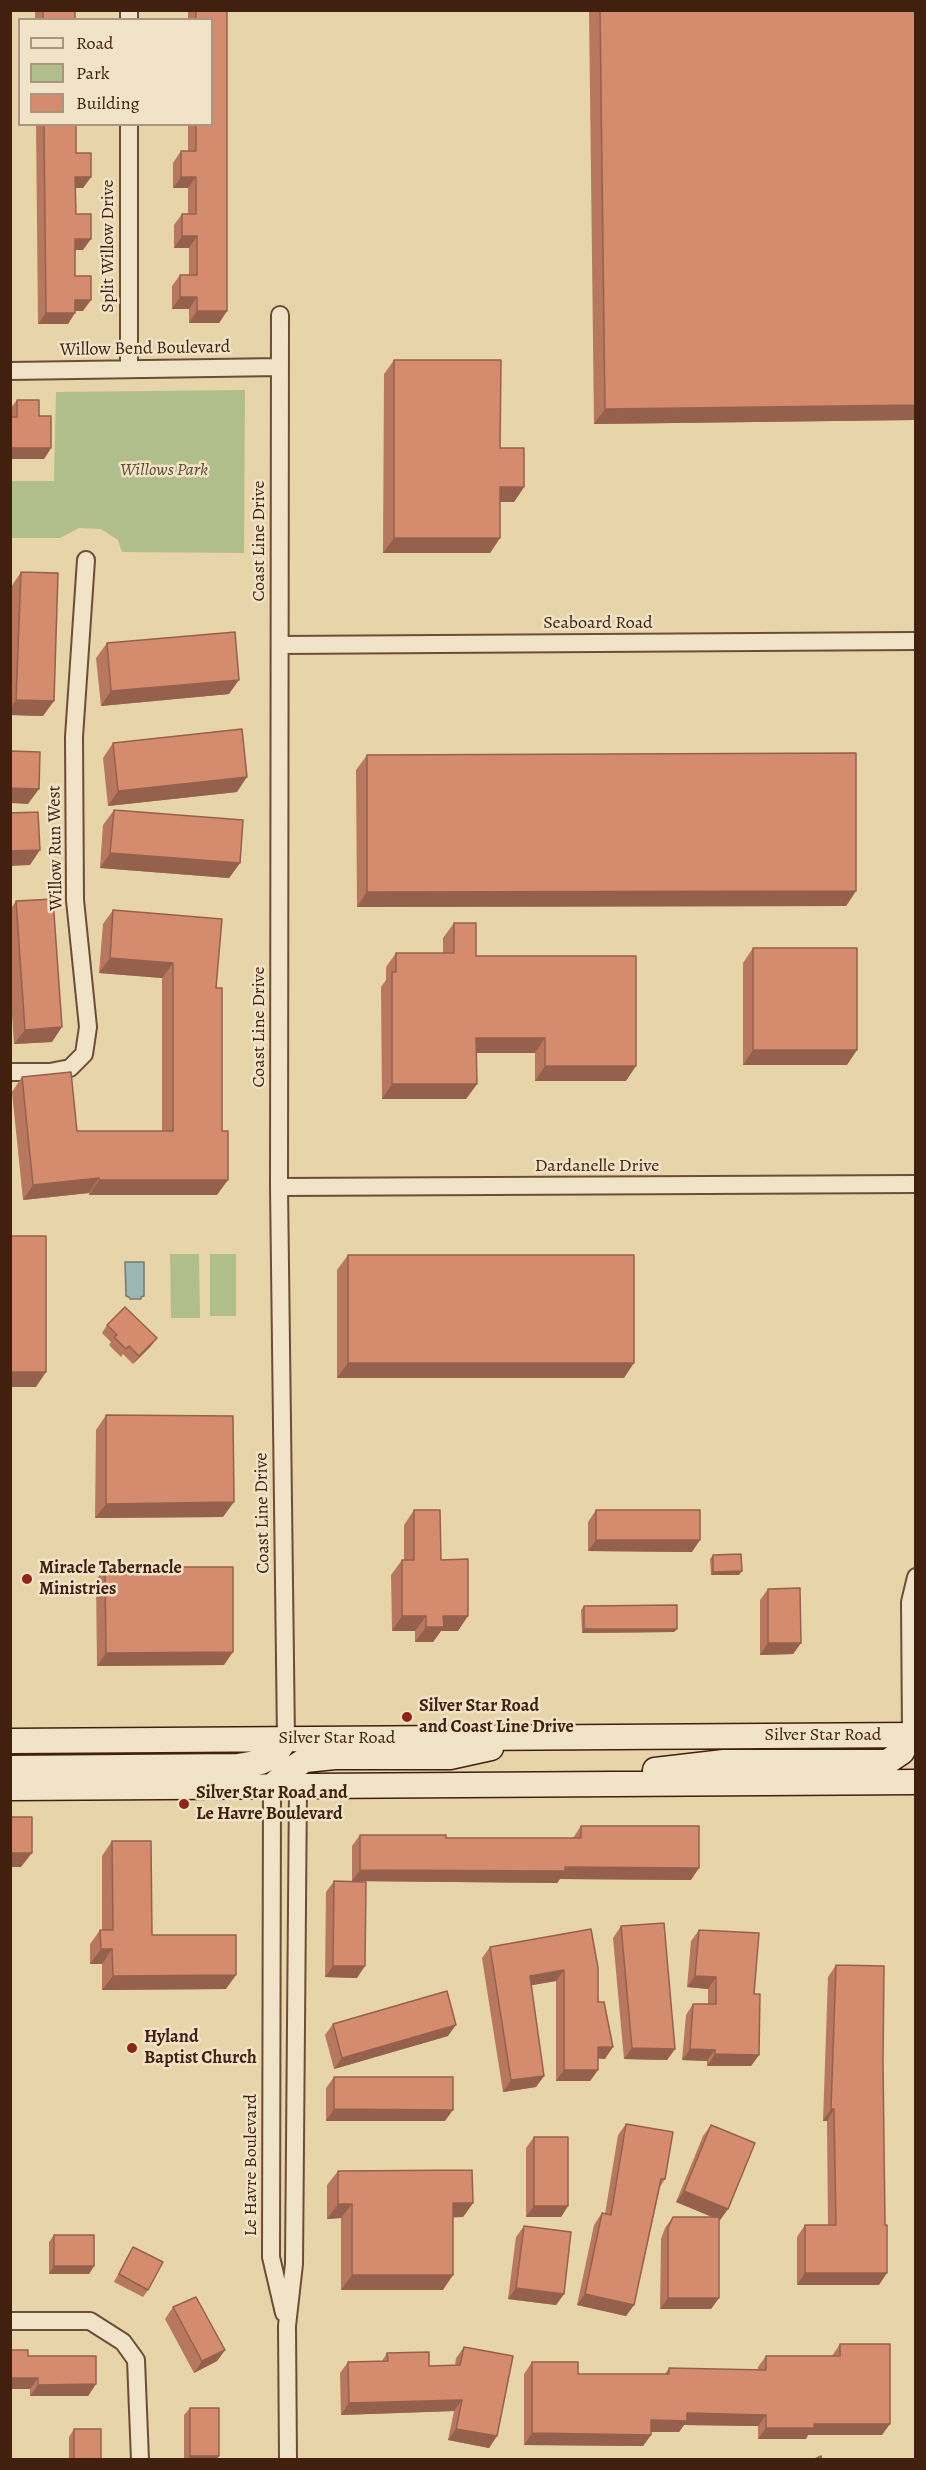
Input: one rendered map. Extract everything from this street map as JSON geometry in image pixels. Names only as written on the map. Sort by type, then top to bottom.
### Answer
[{"type":"main road","name":"Silver Star Road","points":[[10,1741],[913,1735]]},
{"type":"main road","points":[[530,1785],[724,1762],[887,1762],[902,1752],[913,1735]]},
{"type":"main road","points":[[272,1786],[305,1760],[335,1757],[450,1757],[537,1738]]},
{"type":"main road","points":[[10,1768],[238,1766],[261,1762],[275,1755],[286,1739]]},
{"type":"main road","points":[[10,1788],[915,1782]]},
{"type":"street","name":"Split Willow Drive","points":[[129,126],[129,368]]},
{"type":"street","name":"Coast Line Drive","points":[[279,315],[279,1187],[286,1739]]},
{"type":"street","name":"Willow Bend Boulevard","points":[[10,370],[279,367]]},
{"type":"street","name":"Willow Run West","points":[[10,1072],[50,1072],[70,1068],[84,1054],[88,1027],[75,900],[74,737],[86,561]]},
{"type":"street","name":"Seaboard Road","points":[[280,645],[915,641]]},
{"type":"street","name":"Dardanelle Drive","points":[[279,1187],[915,1184]]},
{"type":"street","points":[[913,1735],[910,1602],[915,1577]]},
{"type":"street","name":"Le Havre Boulevard","points":[[272,1786],[271,2257],[287,2326]]},
{"type":"street","name":"Le Havre Boulevard","points":[[288,2460],[287,2326],[294,2264],[298,1786]]},
{"type":"street","points":[[10,2321],[90,2321],[123,2342],[136,2360],[140,2460]]},
{"type":"green space","name":"Willows Park","points":[[245,390],[244,553],[122,552],[118,540],[101,529],[79,528],[60,538],[11,538],[11,481],[54,481],[56,392]]},
{"type":"green space","points":[[170,1254],[199,1254],[200,1318],[171,1318]]},
{"type":"green space","points":[[210,1254],[236,1254],[236,1316],[210,1316]]},
{"type":"water","points":[[125,1262],[144,1262],[144,1296],[141,1299],[130,1299],[126,1296]]},
{"type":"building","points":[[43,10],[75,10],[75,18],[43,18]]},
{"type":"building","points":[[196,10],[227,10],[227,311],[197,311],[197,297],[180,297],[180,275],[197,275],[197,236],[182,236],[182,214],[196,214],[196,177],[181,177],[181,151],[196,151],[196,126],[213,126],[213,18],[196,18]]},
{"type":"building","points":[[600,10],[915,10],[915,405],[605,409]]},
{"type":"building","points":[[44,126],[76,126],[76,153],[91,153],[91,177],[75,177],[76,214],[91,214],[91,239],[75,239],[75,276],[91,276],[91,300],[75,300],[75,313],[46,313]]},
{"type":"building","points":[[394,360],[501,360],[500,448],[524,448],[524,487],[500,487],[500,538],[394,538]]},
{"type":"building","points":[[17,400],[39,400],[39,416],[51,416],[51,448],[10,448],[10,417],[17,417]]},
{"type":"building","points":[[21,572],[58,573],[54,701],[16,700]]},
{"type":"building","points":[[235,632],[239,680],[111,691],[107,643]]},
{"type":"building","points":[[242,729],[247,777],[118,791],[113,743]]},
{"type":"building","points":[[10,751],[40,752],[39,789],[10,788]]},
{"type":"building","points":[[856,753],[856,891],[367,892],[367,755]]},
{"type":"building","points":[[114,810],[243,820],[240,863],[110,853]]},
{"type":"building","points":[[38,812],[40,850],[10,851],[10,813]]},
{"type":"building","points":[[53,899],[62,1027],[25,1030],[16,901]]},
{"type":"building","points":[[113,910],[222,919],[216,988],[222,988],[222,1131],[228,1131],[228,1180],[99,1180],[99,1178],[33,1185],[22,1077],[71,1072],[77,1131],[173,1131],[173,963],[110,958]]},
{"type":"building","points":[[454,923],[476,923],[476,956],[636,956],[636,1066],[545,1066],[545,1038],[476,1038],[477,1084],[392,1084],[392,972],[396,972],[396,953],[454,953]]},
{"type":"building","points":[[753,948],[857,948],[857,1050],[753,1050]]},
{"type":"building","points":[[10,1236],[46,1236],[46,1372],[10,1372]]},
{"type":"building","points":[[348,1255],[634,1255],[634,1363],[348,1363]]},
{"type":"building","points":[[125,1307],[157,1338],[139,1356],[129,1346],[126,1349],[114,1337],[117,1335],[107,1325]]},
{"type":"building","points":[[106,1415],[233,1416],[234,1502],[106,1504]]},
{"type":"building","points":[[414,1510],[440,1510],[441,1560],[468,1559],[468,1616],[443,1616],[444,1627],[426,1627],[426,1616],[402,1616],[402,1560],[414,1560]]},
{"type":"building","points":[[596,1510],[700,1510],[700,1540],[596,1540]]},
{"type":"building","points":[[741,1554],[742,1571],[713,1572],[713,1555]]},
{"type":"building","points":[[105,1567],[233,1567],[233,1652],[106,1653]]},
{"type":"building","points":[[800,1588],[801,1643],[768,1643],[768,1589]]},
{"type":"building","points":[[677,1605],[677,1629],[584,1629],[584,1606]]},
{"type":"building","points":[[10,1817],[32,1817],[32,1853],[10,1853]]},
{"type":"building","points":[[581,1826],[699,1826],[699,1868],[565,1867],[565,1871],[360,1870],[360,1835],[446,1835],[446,1838],[581,1838]]},
{"type":"building","points":[[112,1841],[151,1841],[152,1935],[236,1935],[236,1975],[113,1976],[112,1949],[101,1949],[100,1930],[113,1930]]},
{"type":"building","points":[[334,1881],[366,1882],[365,1966],[333,1966]]},
{"type":"building","points":[[664,1923],[675,2049],[632,2048],[621,1926]]},
{"type":"building","points":[[591,1929],[598,1968],[598,2002],[604,2002],[613,2047],[598,2047],[598,2070],[564,2070],[564,1970],[530,1976],[544,2076],[511,2080],[490,1947]]},
{"type":"building","points":[[699,1930],[759,1933],[754,1994],[760,1994],[759,2055],[715,2054],[715,2050],[690,2049],[693,2004],[716,2004],[716,1977],[695,1976]]},
{"type":"building","points":[[836,1965],[884,1966],[883,2062],[887,2273],[805,2273],[805,2225],[836,2225],[834,2109],[831,2109]]},
{"type":"building","points":[[447,1991],[456,2025],[342,2058],[333,2024]]},
{"type":"building","points":[[334,2077],[453,2077],[453,2110],[334,2109]]},
{"type":"building","points":[[626,2124],[673,2132],[665,2179],[661,2179],[634,2305],[585,2294],[602,2213],[611,2215]]},
{"type":"building","points":[[711,2125],[755,2143],[728,2209],[684,2191]]},
{"type":"building","points":[[534,2137],[568,2137],[568,2206],[534,2206]]},
{"type":"building","points":[[472,2170],[473,2203],[453,2203],[453,2275],[352,2275],[352,2204],[338,2204],[338,2171]]},
{"type":"building","points":[[673,2217],[719,2217],[719,2298],[668,2298],[668,2228]]},
{"type":"building","points":[[524,2226],[571,2232],[564,2294],[516,2288]]},
{"type":"building","points":[[54,2235],[94,2235],[94,2266],[54,2266]]},
{"type":"building","points":[[133,2247],[163,2262],[148,2290],[119,2274]]},
{"type":"building","points":[[196,2297],[225,2350],[202,2361],[173,2307]]},
{"type":"building","points":[[840,2344],[890,2344],[890,2424],[814,2424],[814,2428],[766,2428],[766,2415],[687,2413],[687,2421],[651,2420],[651,2435],[532,2433],[532,2362],[578,2362],[578,2374],[669,2374],[669,2368],[766,2370],[766,2356],[840,2356]]},
{"type":"building","points":[[464,2347],[513,2356],[497,2436],[456,2429],[462,2400],[349,2403],[348,2362],[388,2361],[387,2353],[429,2352],[429,2366],[460,2365]]},
{"type":"building","points":[[10,2350],[28,2350],[28,2356],[96,2356],[96,2384],[38,2385],[38,2378],[10,2378]]},
{"type":"building","points":[[190,2408],[219,2408],[219,2456],[190,2456]]},
{"type":"building","points":[[74,2429],[101,2429],[101,2460],[74,2460]]},
{"type":"place","name":"Miracle Tabernacle Ministries","points":[[27,1579]]},
{"type":"place","name":"Silver Star Road and Coast Line Drive","points":[[407,1717]]},
{"type":"place","name":"Silver Star Road and Le Havre Boulevard","points":[[184,1804]]},
{"type":"place","name":"Hyland Baptist Church","points":[[132,2048]]}]
